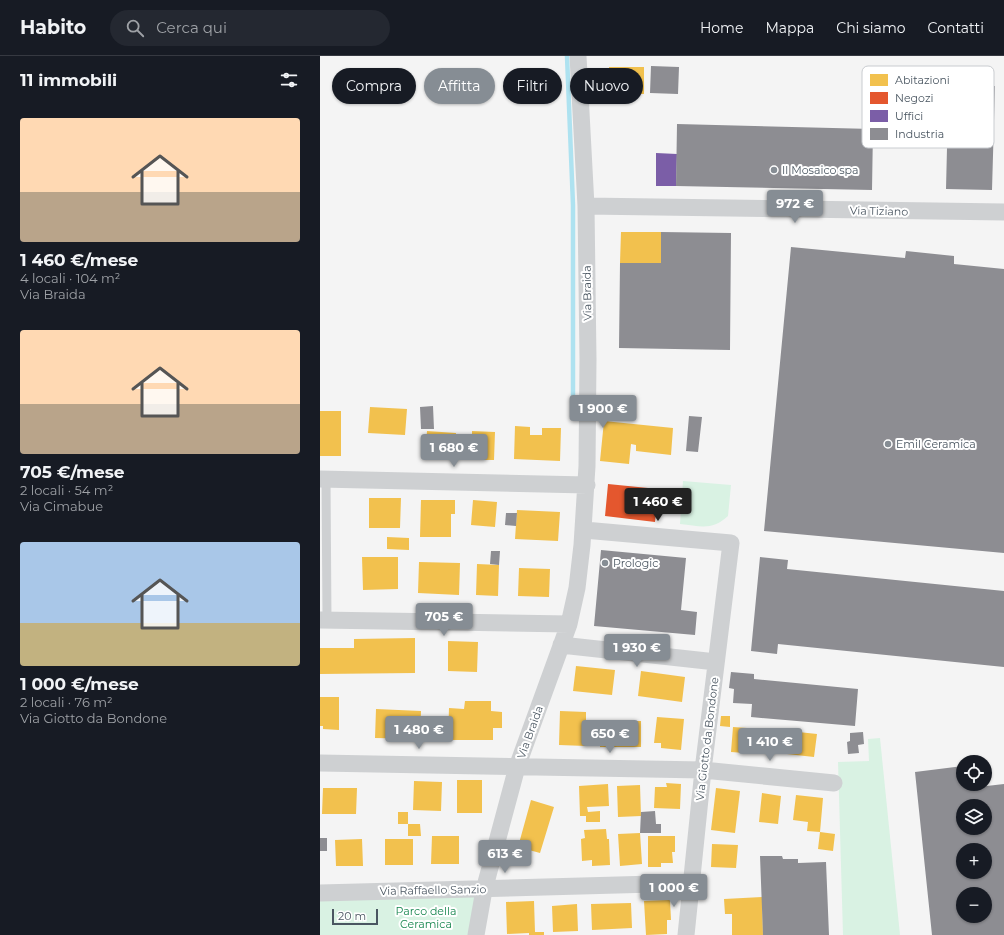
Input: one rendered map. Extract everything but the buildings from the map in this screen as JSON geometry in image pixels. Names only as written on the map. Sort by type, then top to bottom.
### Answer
[{"type":"street","name":"Via Braida","points":[[476,935],[484,890],[517,767],[568,624],[577,588],[584,530],[587,485],[589,400],[586,206],[578,56]]},
{"type":"street","name":"Via Tiziano","points":[[586,206],[1004,212]]},
{"type":"street","points":[[323,479],[587,485]]},
{"type":"street","name":"Via Giotto da Bondone","points":[[584,530],[731,543],[703,770],[686,935]]},
{"type":"street","points":[[324,620],[568,624]]},
{"type":"street","points":[[561,645],[716,662]]},
{"type":"street","points":[[320,763],[703,770],[834,783]]},
{"type":"street","name":"Via Raffaello Sanzio","points":[[320,893],[484,890],[691,883]]},
{"type":"lane","points":[[323,479],[324,620]]},
{"type":"green space","points":[[683,481],[731,485],[728,516],[717,524],[711,526],[680,524]]},
{"type":"green space","points":[[880,738],[900,935],[843,935],[838,762],[869,761],[868,739]]},
{"type":"green space","name":"Parco della Ceramica","points":[[486,889],[479,935],[320,935],[320,893]]},
{"type":"waterway","points":[[567,56],[573,205],[573,399]]},
{"type":"place","name":"Il Mosaico spa","points":[[774,170]]},
{"type":"place","name":"Emil Ceramica","points":[[888,444]]},
{"type":"place","name":"Prologic","points":[[605,563]]}]
